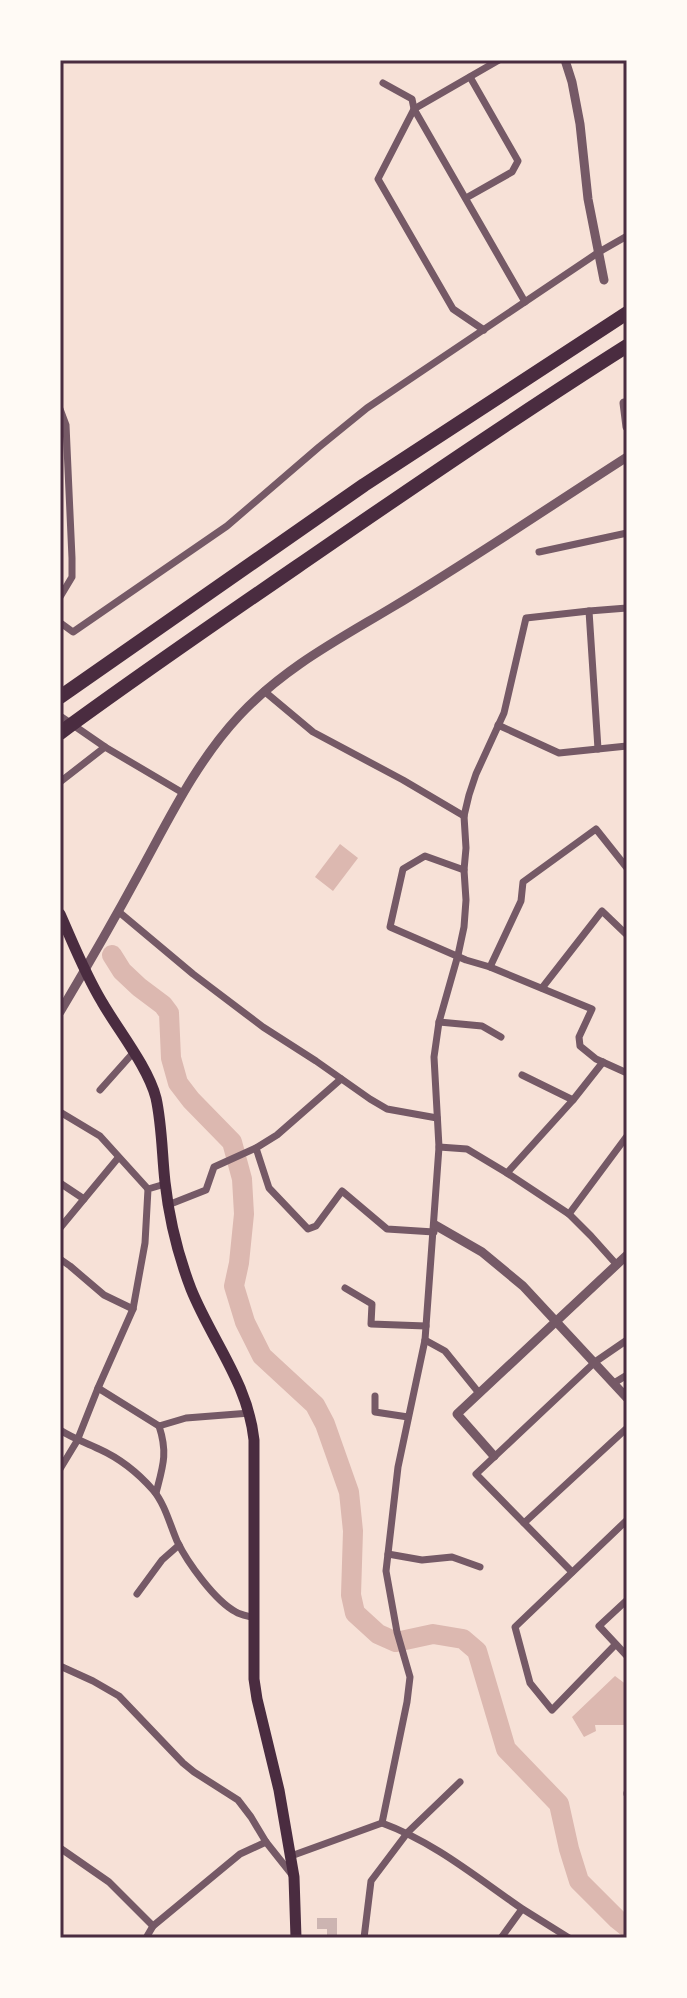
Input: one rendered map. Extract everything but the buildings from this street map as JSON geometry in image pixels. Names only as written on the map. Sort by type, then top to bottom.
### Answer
[{"type":"highway","points":[[60,697],[364,485],[627,313]]},
{"type":"highway","points":[[60,733],[382,508],[627,346]]},
{"type":"main road","points":[[60,914],[100,1000],[155,1095],[165,1184],[176,1242],[191,1288],[244,1393],[250,1413],[254,1440],[254,1679],[291,1856],[296,1938]]},
{"type":"street","points":[[484,330],[453,309],[378,179],[414,109],[499,60]]},
{"type":"street","points":[[565,60],[580,124],[588,199],[604,280]]},
{"type":"street","points":[[466,198],[512,172],[518,161],[470,77]]},
{"type":"street","points":[[383,83],[412,99],[414,109],[525,302]]},
{"type":"street","points":[[61,623],[73,632],[214,535],[367,408],[627,236]]},
{"type":"street","points":[[624,403],[627,427]]},
{"type":"street","points":[[60,409],[66,425],[72,577],[60,597]]},
{"type":"street","points":[[60,1012],[119,912],[183,793],[210,751],[264,691],[316,653],[392,608],[627,457]]},
{"type":"street","points":[[539,552],[627,533]]},
{"type":"street","points":[[382,1823],[410,1677],[397,1632],[386,1571],[398,1467],[425,1340],[439,1147],[434,1057],[439,1022],[464,927],[464,816],[476,774],[504,713],[526,618],[627,608]]},
{"type":"street","points":[[589,611],[598,749]]},
{"type":"street","points":[[264,691],[313,732],[464,816]]},
{"type":"street","points":[[60,716],[183,793]]},
{"type":"street","points":[[498,725],[559,753],[627,746]]},
{"type":"street","points":[[60,782],[105,747]]},
{"type":"street","points":[[490,967],[521,901],[523,882],[596,829],[627,868]]},
{"type":"street","points":[[464,870],[425,856],[403,869],[390,927],[592,1009],[579,1037],[580,1046],[603,1062],[627,1073]]},
{"type":"street","points":[[542,988],[602,911],[627,935]]},
{"type":"street","points":[[119,912],[252,1019],[387,1109],[437,1118]]},
{"type":"street","points":[[439,1022],[482,1026],[501,1037]]},
{"type":"street","points":[[100,1090],[133,1053]]},
{"type":"street","points":[[507,1173],[603,1062]]},
{"type":"street","points":[[522,1075],[573,1100]]},
{"type":"street","points":[[168,1205],[206,1190],[214,1167],[277,1135],[341,1079]]},
{"type":"street","points":[[60,1112],[100,1136],[148,1189],[145,1243],[133,1309],[77,1441],[60,1469]]},
{"type":"street","points":[[569,1214],[627,1136]]},
{"type":"street","points":[[439,1147],[467,1149],[569,1214],[617,1265]]},
{"type":"street","points":[[256,1148],[269,1188],[308,1229],[316,1226],[342,1191],[387,1229],[434,1228],[482,1252],[523,1286],[627,1398]]},
{"type":"street","points":[[60,1228],[118,1158]]},
{"type":"street","points":[[60,1183],[84,1199]]},
{"type":"street","points":[[148,1189],[165,1184]]},
{"type":"street","points":[[494,1456],[457,1414],[627,1255]]},
{"type":"street","points":[[60,1259],[104,1295],[133,1309]]},
{"type":"street","points":[[345,1288],[372,1304],[371,1324],[426,1326]]},
{"type":"street","points":[[425,1340],[445,1351],[479,1393]]},
{"type":"street","points":[[572,1572],[476,1474],[595,1362],[627,1340]]},
{"type":"street","points":[[614,1383],[627,1375]]},
{"type":"street","points":[[98,1388],[159,1426],[165,1459],[156,1493]]},
{"type":"street","points":[[375,1396],[375,1412],[408,1417]]},
{"type":"street","points":[[159,1426],[186,1418],[250,1413]]},
{"type":"street","points":[[524,1523],[627,1428]]},
{"type":"street","points":[[60,1430],[118,1459],[156,1493],[179,1545],[197,1574],[235,1612],[254,1618]]},
{"type":"street","points":[[615,1645],[552,1710],[530,1683],[515,1627],[627,1520]]},
{"type":"street","points":[[137,1594],[162,1560],[179,1545]]},
{"type":"street","points":[[388,1554],[422,1560],[452,1557],[480,1567]]},
{"type":"street","points":[[627,1600],[599,1626],[627,1656]]},
{"type":"street","points":[[60,1666],[119,1696],[183,1763],[238,1800],[294,1877]]},
{"type":"street","points":[[364,1938],[371,1881],[408,1832],[460,1782]]},
{"type":"street","points":[[291,1856],[382,1823],[408,1832],[569,1938]]},
{"type":"street","points":[[146,1938],[153,1926],[240,1854],[266,1842]]},
{"type":"street","points":[[60,1848],[109,1882],[153,1926]]},
{"type":"street","points":[[501,1938],[522,1909]]},
{"type":"shaded area","points":[[340,844],[358,858],[333,891],[315,877]]},
{"type":"shaded area","points":[[615,1676],[627,1685],[627,1725],[595,1725],[596,1731],[584,1737],[572,1717]]},
{"type":"waterway","points":[[112,955],[122,971],[169,1013],[171,1058],[178,1083],[232,1142],[242,1179],[244,1214],[234,1286],[245,1322],[262,1356],[315,1405],[325,1424],[349,1492],[353,1531],[351,1595],[355,1613],[378,1634],[396,1642],[433,1634],[463,1639],[477,1651],[506,1749],[559,1804],[579,1881],[627,1927]]}]
